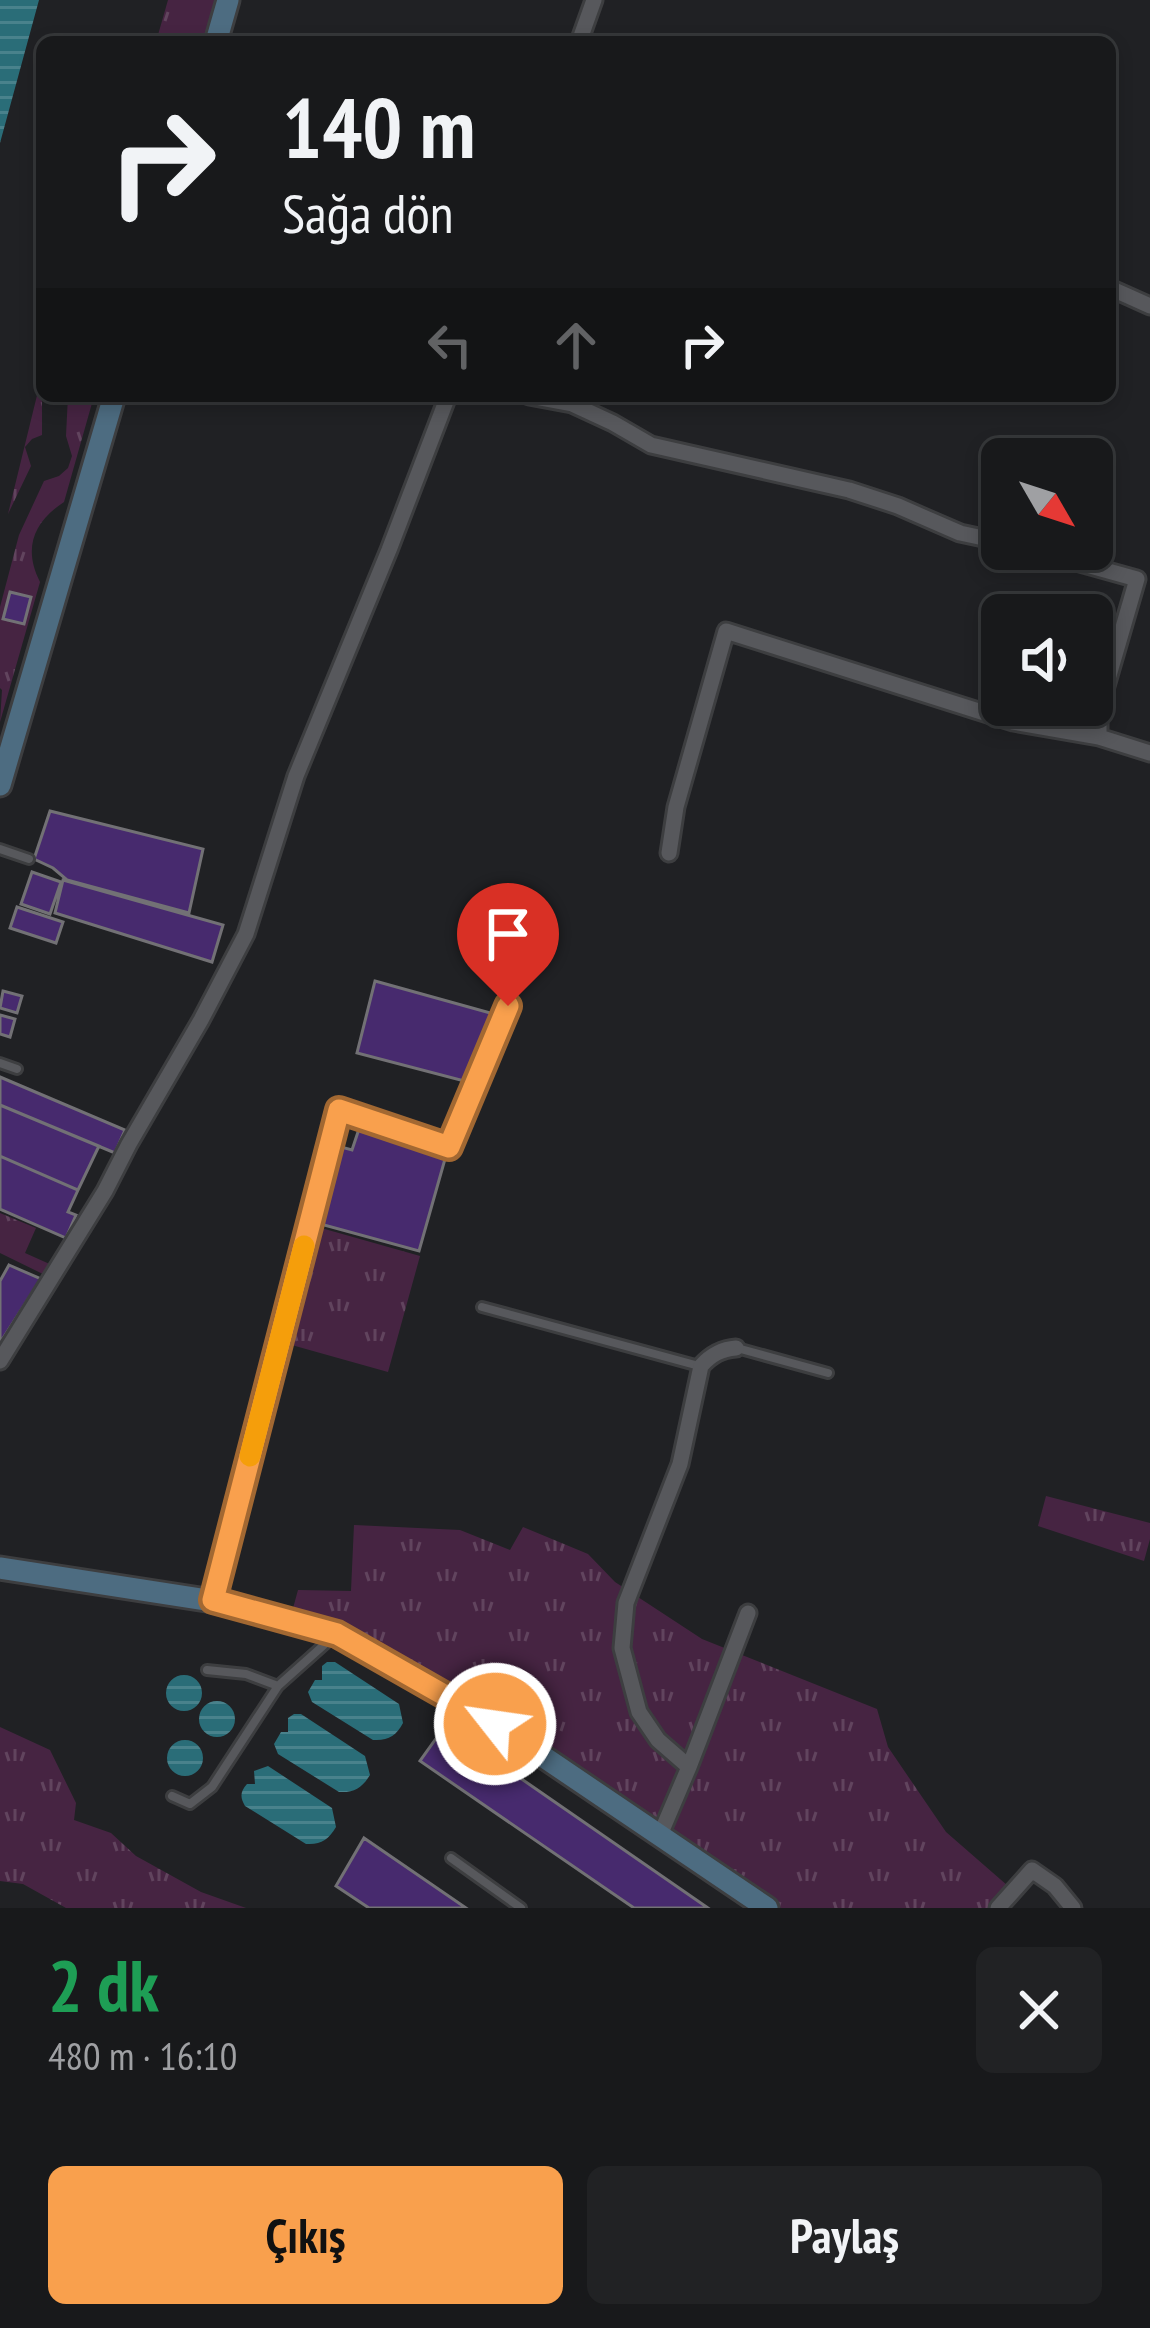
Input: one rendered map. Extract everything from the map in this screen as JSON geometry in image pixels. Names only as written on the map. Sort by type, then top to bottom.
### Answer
[{"type":"street","points":[[218,36],[228,0]]},
{"type":"street","points":[[581,36],[594,0]]},
{"type":"street","points":[[1116,291],[1150,306]]},
{"type":"street","points":[[0,785],[113,402]]},
{"type":"street","points":[[0,1361],[105,1191],[246,934],[296,776],[446,402]]},
{"type":"street","points":[[561,402],[613,422],[651,445],[849,490],[981,537]]},
{"type":"street","points":[[1099,737],[1099,710],[1137,579],[1105,570]]},
{"type":"street","points":[[669,853],[676,807],[726,631],[1013,722],[1099,737],[1150,753]]},
{"type":"street","points":[[213,1600],[339,1110],[449,1147],[508,1006]]},
{"type":"street","points":[[688,1767],[658,1740],[639,1712],[622,1648],[626,1603],[680,1464],[701,1366],[710,1356],[736,1348]]},
{"type":"street","points":[[0,1568],[213,1600],[331,1632],[495,1724],[766,1908]]},
{"type":"street","points":[[660,1835],[748,1612]]},
{"type":"street","points":[[998,1908],[1032,1870],[1055,1886],[1073,1908]]},
{"type":"lane","points":[[0,849],[29,859]]},
{"type":"lane","points":[[0,1063],[17,1070]]},
{"type":"lane","points":[[482,1307],[701,1366]]},
{"type":"lane","points":[[736,1348],[828,1372]]},
{"type":"lane","points":[[172,1796],[190,1804],[212,1787],[278,1686],[325,1644],[331,1632]]},
{"type":"lane","points":[[207,1670],[246,1674],[278,1686]]},
{"type":"lane","points":[[451,1858],[520,1908]]},
{"type":"green space","points":[[168,0],[215,0],[205,36],[158,36]]},
{"type":"green space","points":[[36,400],[42,402],[42,435],[25,447],[31,466],[8,514]]},
{"type":"green space","points":[[68,402],[92,402],[64,502],[45,518],[34,537],[32,558],[40,582],[0,722],[0,607],[19,535],[44,481],[68,468],[72,456],[66,436]]},
{"type":"green space","points":[[0,1213],[36,1228],[25,1253],[54,1266],[47,1276],[0,1253]]},
{"type":"green space","points":[[314,1226],[420,1256],[388,1372],[281,1342]]},
{"type":"green space","points":[[1046,1496],[1150,1523],[1144,1561],[1038,1526]]},
{"type":"green space","points":[[354,1525],[460,1530],[510,1550],[523,1527],[588,1554],[615,1582],[702,1639],[877,1709],[888,1747],[946,1832],[1008,1886],[993,1908],[781,1908],[480,1698],[354,1631],[292,1612],[298,1590],[351,1591]]},
{"type":"green space","points":[[0,1727],[50,1750],[76,1803],[74,1820],[111,1833],[136,1856],[201,1892],[246,1908],[66,1908],[23,1884],[0,1881]]},
{"type":"water","points":[[0,0],[39,0],[0,143]]},
{"type":"water","points":[[335,1662],[399,1704],[403,1723],[394,1734],[373,1740],[312,1702],[308,1692],[315,1680],[322,1680],[322,1666]]},
{"type":"water","points":[[184,1675],[197,1680],[202,1693],[197,1706],[184,1711],[171,1706],[166,1693],[171,1680]]},
{"type":"water","points":[[217,1701],[230,1706],[235,1719],[230,1732],[217,1737],[204,1732],[199,1719],[204,1706]]},
{"type":"water","points":[[294,1714],[365,1756],[370,1775],[364,1783],[339,1792],[278,1754],[274,1744],[281,1732],[288,1732],[288,1718]]},
{"type":"water","points":[[185,1740],[198,1745],[203,1758],[198,1771],[185,1776],[172,1771],[167,1758],[172,1745]]},
{"type":"water","points":[[268,1766],[332,1808],[336,1827],[327,1838],[306,1844],[245,1806],[243,1790],[255,1784],[254,1771]]},
{"type":"building","points":[[10,592],[31,597],[24,624],[3,619]]},
{"type":"building","points":[[50,811],[203,849],[189,913],[67,880],[34,859]]},
{"type":"building","points":[[32,872],[61,882],[50,914],[21,904]]},
{"type":"building","points":[[63,880],[223,925],[212,962],[55,913]]},
{"type":"building","points":[[17,907],[63,922],[56,943],[10,928]]},
{"type":"building","points":[[375,981],[494,1014],[468,1082],[357,1053]]},
{"type":"building","points":[[3,991],[22,996],[17,1013],[0,1008]]},
{"type":"building","points":[[0,1015],[15,1019],[10,1037],[0,1034]]},
{"type":"building","points":[[0,1077],[125,1130],[115,1153],[0,1105]]},
{"type":"building","points":[[0,1105],[99,1146],[78,1190],[0,1156]]},
{"type":"building","points":[[361,1123],[447,1152],[419,1251],[313,1222],[334,1145],[352,1150]]},
{"type":"building","points":[[0,1156],[78,1190],[68,1212],[76,1215],[66,1238],[0,1209]]},
{"type":"building","points":[[9,1265],[41,1279],[0,1343],[0,1281]]},
{"type":"building","points":[[445,1726],[708,1908],[634,1908],[420,1761]]},
{"type":"building","points":[[364,1838],[466,1908],[369,1908],[336,1886]]},
{"type":"slow traffic","points":[[250,1456],[304,1246]]},
{"type":"route","points":[[495,1724],[337,1634],[213,1600],[339,1110],[449,1147],[508,1006]]}]
